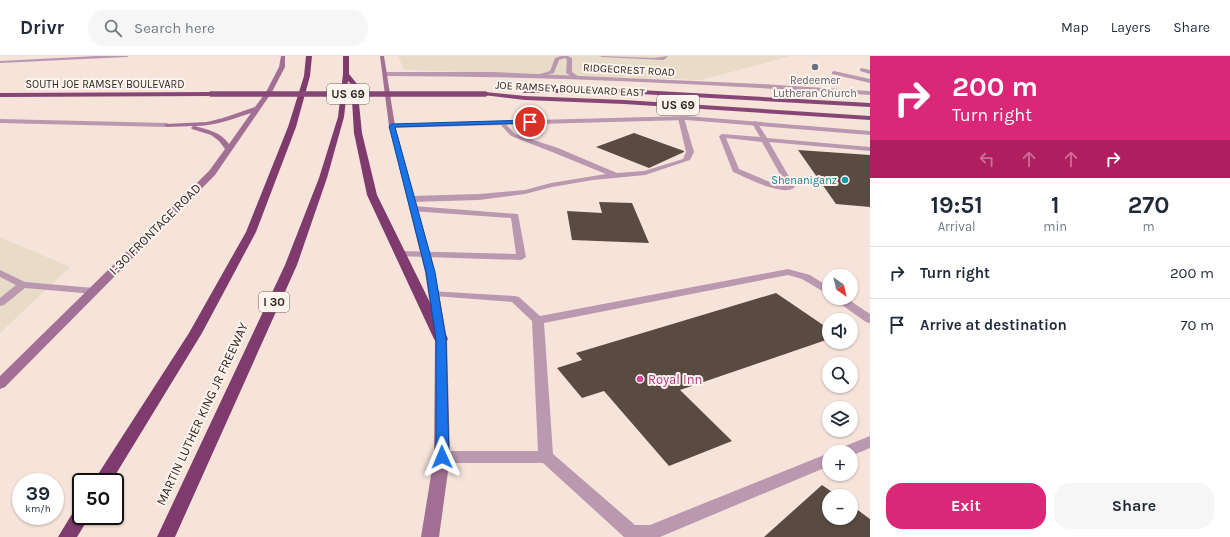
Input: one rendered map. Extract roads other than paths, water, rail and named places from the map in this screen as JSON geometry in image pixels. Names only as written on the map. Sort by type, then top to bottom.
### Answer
[{"type":"highway","points":[[108,473],[195,334],[251,232],[292,127],[307,76],[309,56]]},
{"type":"highway","name":"MARTIN LUTHER KING JR FREEWAY","points":[[166,537],[291,265],[323,178],[341,117],[346,74],[346,56]]},
{"type":"highway","points":[[346,74],[354,84],[358,133],[372,195],[441,339]]},
{"type":"highway","name":"JOE RAMSEY BOULEVARD EAST","points":[[485,94],[520,91],[622,91],[870,105]]},
{"type":"highway","name":"SOUTH JOE RAMSEY BOULEVARD","points":[[0,94],[485,94]]},
{"type":"highway","name":"JOE RAMSEY BOULEVARD EAST","points":[[485,94],[525,98],[624,102],[870,118]]},
{"type":"highway","points":[[67,537],[75,525]]},
{"type":"main road","points":[[382,56],[386,74],[388,105],[392,126],[426,255],[441,339],[442,457],[430,537]]},
{"type":"main road","name":"I-30 FRONTAGE ROAD","points":[[0,384],[212,173],[228,148],[269,92],[282,67],[281,57]]},
{"type":"main road","points":[[167,125],[207,124],[225,120],[258,108]]},
{"type":"main road","points":[[167,125],[191,127],[210,132],[222,139],[228,148]]},
{"type":"street","points":[[0,62],[127,56]]},
{"type":"street","points":[[539,76],[552,72],[557,59],[565,56],[570,60],[569,73],[578,78]]},
{"type":"street","points":[[602,56],[660,59],[666,56]]},
{"type":"street","points":[[862,70],[870,72]]},
{"type":"street","points":[[834,73],[870,82]]},
{"type":"street","name":"RIDGECREST ROAD","points":[[386,74],[492,74],[870,93]]},
{"type":"street","points":[[392,126],[681,118],[870,133]]},
{"type":"street","points":[[412,204],[525,192],[558,184],[645,173],[686,160],[690,152],[681,118]]},
{"type":"street","points":[[0,121],[167,125]]},
{"type":"street","points":[[501,122],[513,135],[555,150],[615,176]]},
{"type":"street","points":[[755,123],[764,140],[791,187],[776,187],[736,170],[722,136],[764,140],[870,149]]},
{"type":"street","points":[[400,254],[521,257],[515,216],[412,204]]},
{"type":"street","points":[[538,320],[788,272],[806,277],[822,287]]},
{"type":"street","points":[[0,273],[23,285],[94,291]]},
{"type":"street","points":[[0,303],[23,285]]},
{"type":"street","points":[[434,293],[515,299],[538,320],[546,457]]},
{"type":"street","points":[[849,305],[870,319]]},
{"type":"street","points":[[858,447],[870,442]]},
{"type":"street","points":[[442,457],[546,457],[632,533],[650,533],[822,462]]},
{"type":"place","name":"Redeemer Lutheran Church","points":[[815,67]]},
{"type":"place","name":"Shenaniganz","points":[[845,180]]},
{"type":"place","name":"Royal Inn","points":[[640,379]]}]
